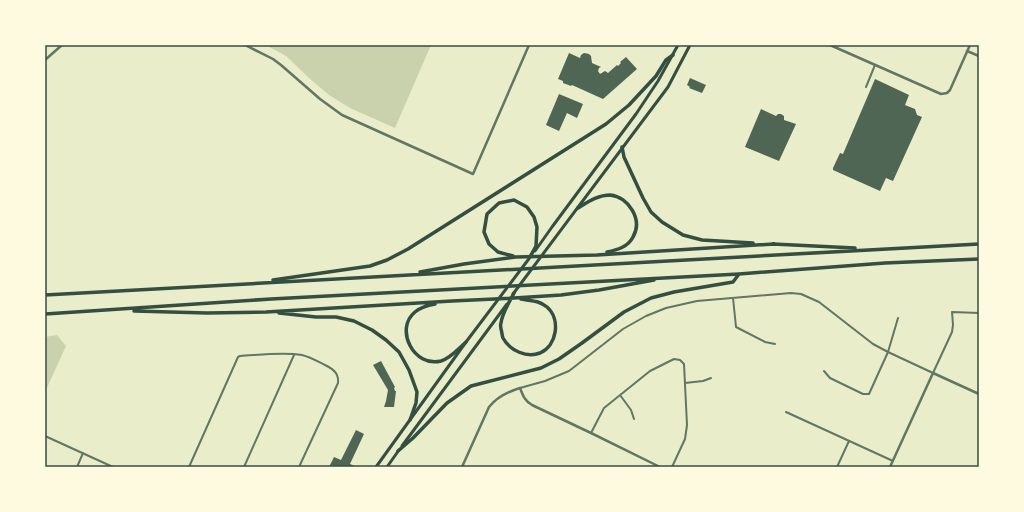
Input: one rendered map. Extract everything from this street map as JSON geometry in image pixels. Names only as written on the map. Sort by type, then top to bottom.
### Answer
[{"type":"highway","points":[[250,284],[370,266],[387,260],[408,249],[606,124],[638,96],[656,76],[666,60],[673,55]]},
{"type":"highway","points":[[622,147],[624,157],[651,212],[662,222],[683,235],[702,240],[873,249]]},
{"type":"highway","points":[[578,208],[590,200],[610,195],[625,201],[634,213],[637,226],[636,232],[630,242],[619,250],[597,255]]},
{"type":"highway","points":[[516,257],[498,252],[489,244],[484,232],[487,214],[499,203],[514,200],[527,207],[534,217],[537,227],[537,246],[530,258]]},
{"type":"highway","points":[[407,275],[464,264],[516,257],[597,255],[774,244]]},
{"type":"highway","points":[[45,295],[979,244]]},
{"type":"highway","points":[[45,314],[279,298],[740,274],[885,263],[979,259]]},
{"type":"highway","points":[[398,451],[413,438],[447,403],[471,386],[541,368],[559,359],[624,312],[651,298],[674,292],[733,282],[740,274]]},
{"type":"highway","points":[[117,310],[206,313],[266,312],[514,298],[561,295],[599,290],[670,277]]},
{"type":"highway","points":[[514,292],[504,310],[500,324],[503,337],[508,345],[514,350],[523,354],[532,355],[540,353],[547,349],[555,333],[556,325],[554,317],[548,307],[540,302],[514,298]]},
{"type":"highway","points":[[452,301],[430,305],[415,312],[408,324],[407,331],[409,344],[416,355],[427,361],[440,361],[449,357],[466,342]]},
{"type":"highway","points":[[266,312],[336,317],[354,321],[372,330],[386,340],[399,352],[409,370],[417,392],[416,403],[410,420]]},
{"type":"main road","points":[[537,246],[636,114],[658,81],[678,45]]},
{"type":"main road","points":[[514,292],[668,87],[690,45]]},
{"type":"main road","points":[[376,467],[466,342],[530,258]]},
{"type":"main road","points":[[387,467],[473,348],[504,310]]},
{"type":"street","points":[[45,60],[62,45]]},
{"type":"street","points":[[245,45],[281,65],[320,99],[342,115],[473,174],[529,45]]},
{"type":"street","points":[[830,45],[941,94],[947,93],[950,90],[970,45]]},
{"type":"street","points":[[967,51],[979,56]]},
{"type":"street","points":[[866,87],[876,65]]},
{"type":"street","points":[[462,467],[489,407],[501,396],[569,371],[623,330],[646,316],[666,308],[697,301],[791,293],[801,294],[819,302],[873,344],[978,394],[979,390]]},
{"type":"street","points":[[733,298],[736,327],[765,342],[775,344]]},
{"type":"street","points":[[890,467],[952,332],[952,312],[979,313]]},
{"type":"street","points":[[824,371],[830,378],[864,394],[869,394],[888,352],[898,318]]},
{"type":"street","points":[[189,467],[238,357],[285,354],[301,355],[314,359],[330,368],[337,374],[338,377],[338,383],[299,467]]},
{"type":"street","points":[[244,467],[294,355]]},
{"type":"street","points":[[591,433],[604,408],[650,371],[674,359],[680,360],[684,364],[687,425],[685,439],[672,467]]},
{"type":"street","points":[[685,383],[703,381],[711,378]]},
{"type":"street","points":[[520,388],[523,397],[532,405],[660,467]]},
{"type":"street","points":[[620,395],[631,410],[634,419]]},
{"type":"street","points":[[786,412],[893,461]]},
{"type":"street","points":[[45,436],[113,467]]},
{"type":"street","points":[[837,467],[849,440]]},
{"type":"street","points":[[77,467],[83,453]]},
{"type":"green space","points":[[266,45],[431,45],[395,128],[350,108],[329,95],[286,56]]},
{"type":"green space","points":[[57,335],[66,346],[45,392],[45,337]]},
{"type":"building","points":[[569,53],[580,58],[584,53],[589,54],[591,56],[592,63],[601,67],[598,71],[600,74],[605,71],[608,73],[617,65],[618,66],[626,57],[637,69],[603,99],[572,85],[563,83],[563,81],[558,79]]},
{"type":"building","points":[[690,78],[706,85],[702,93],[689,88],[690,87],[687,85]]},
{"type":"building","points":[[875,79],[909,95],[905,105],[915,109],[917,115],[922,117],[893,181],[886,178],[880,191],[833,170],[840,153],[843,154]]},
{"type":"building","points":[[559,94],[583,104],[577,118],[567,113],[559,131],[546,125]]},
{"type":"building","points":[[761,109],[776,116],[781,114],[784,116],[784,120],[796,124],[779,161],[745,147]]},
{"type":"building","points":[[381,361],[395,387],[394,407],[384,407],[388,390],[373,365]]},
{"type":"building","points":[[356,430],[364,434],[350,464],[357,467],[329,467],[334,457],[341,460]]}]
